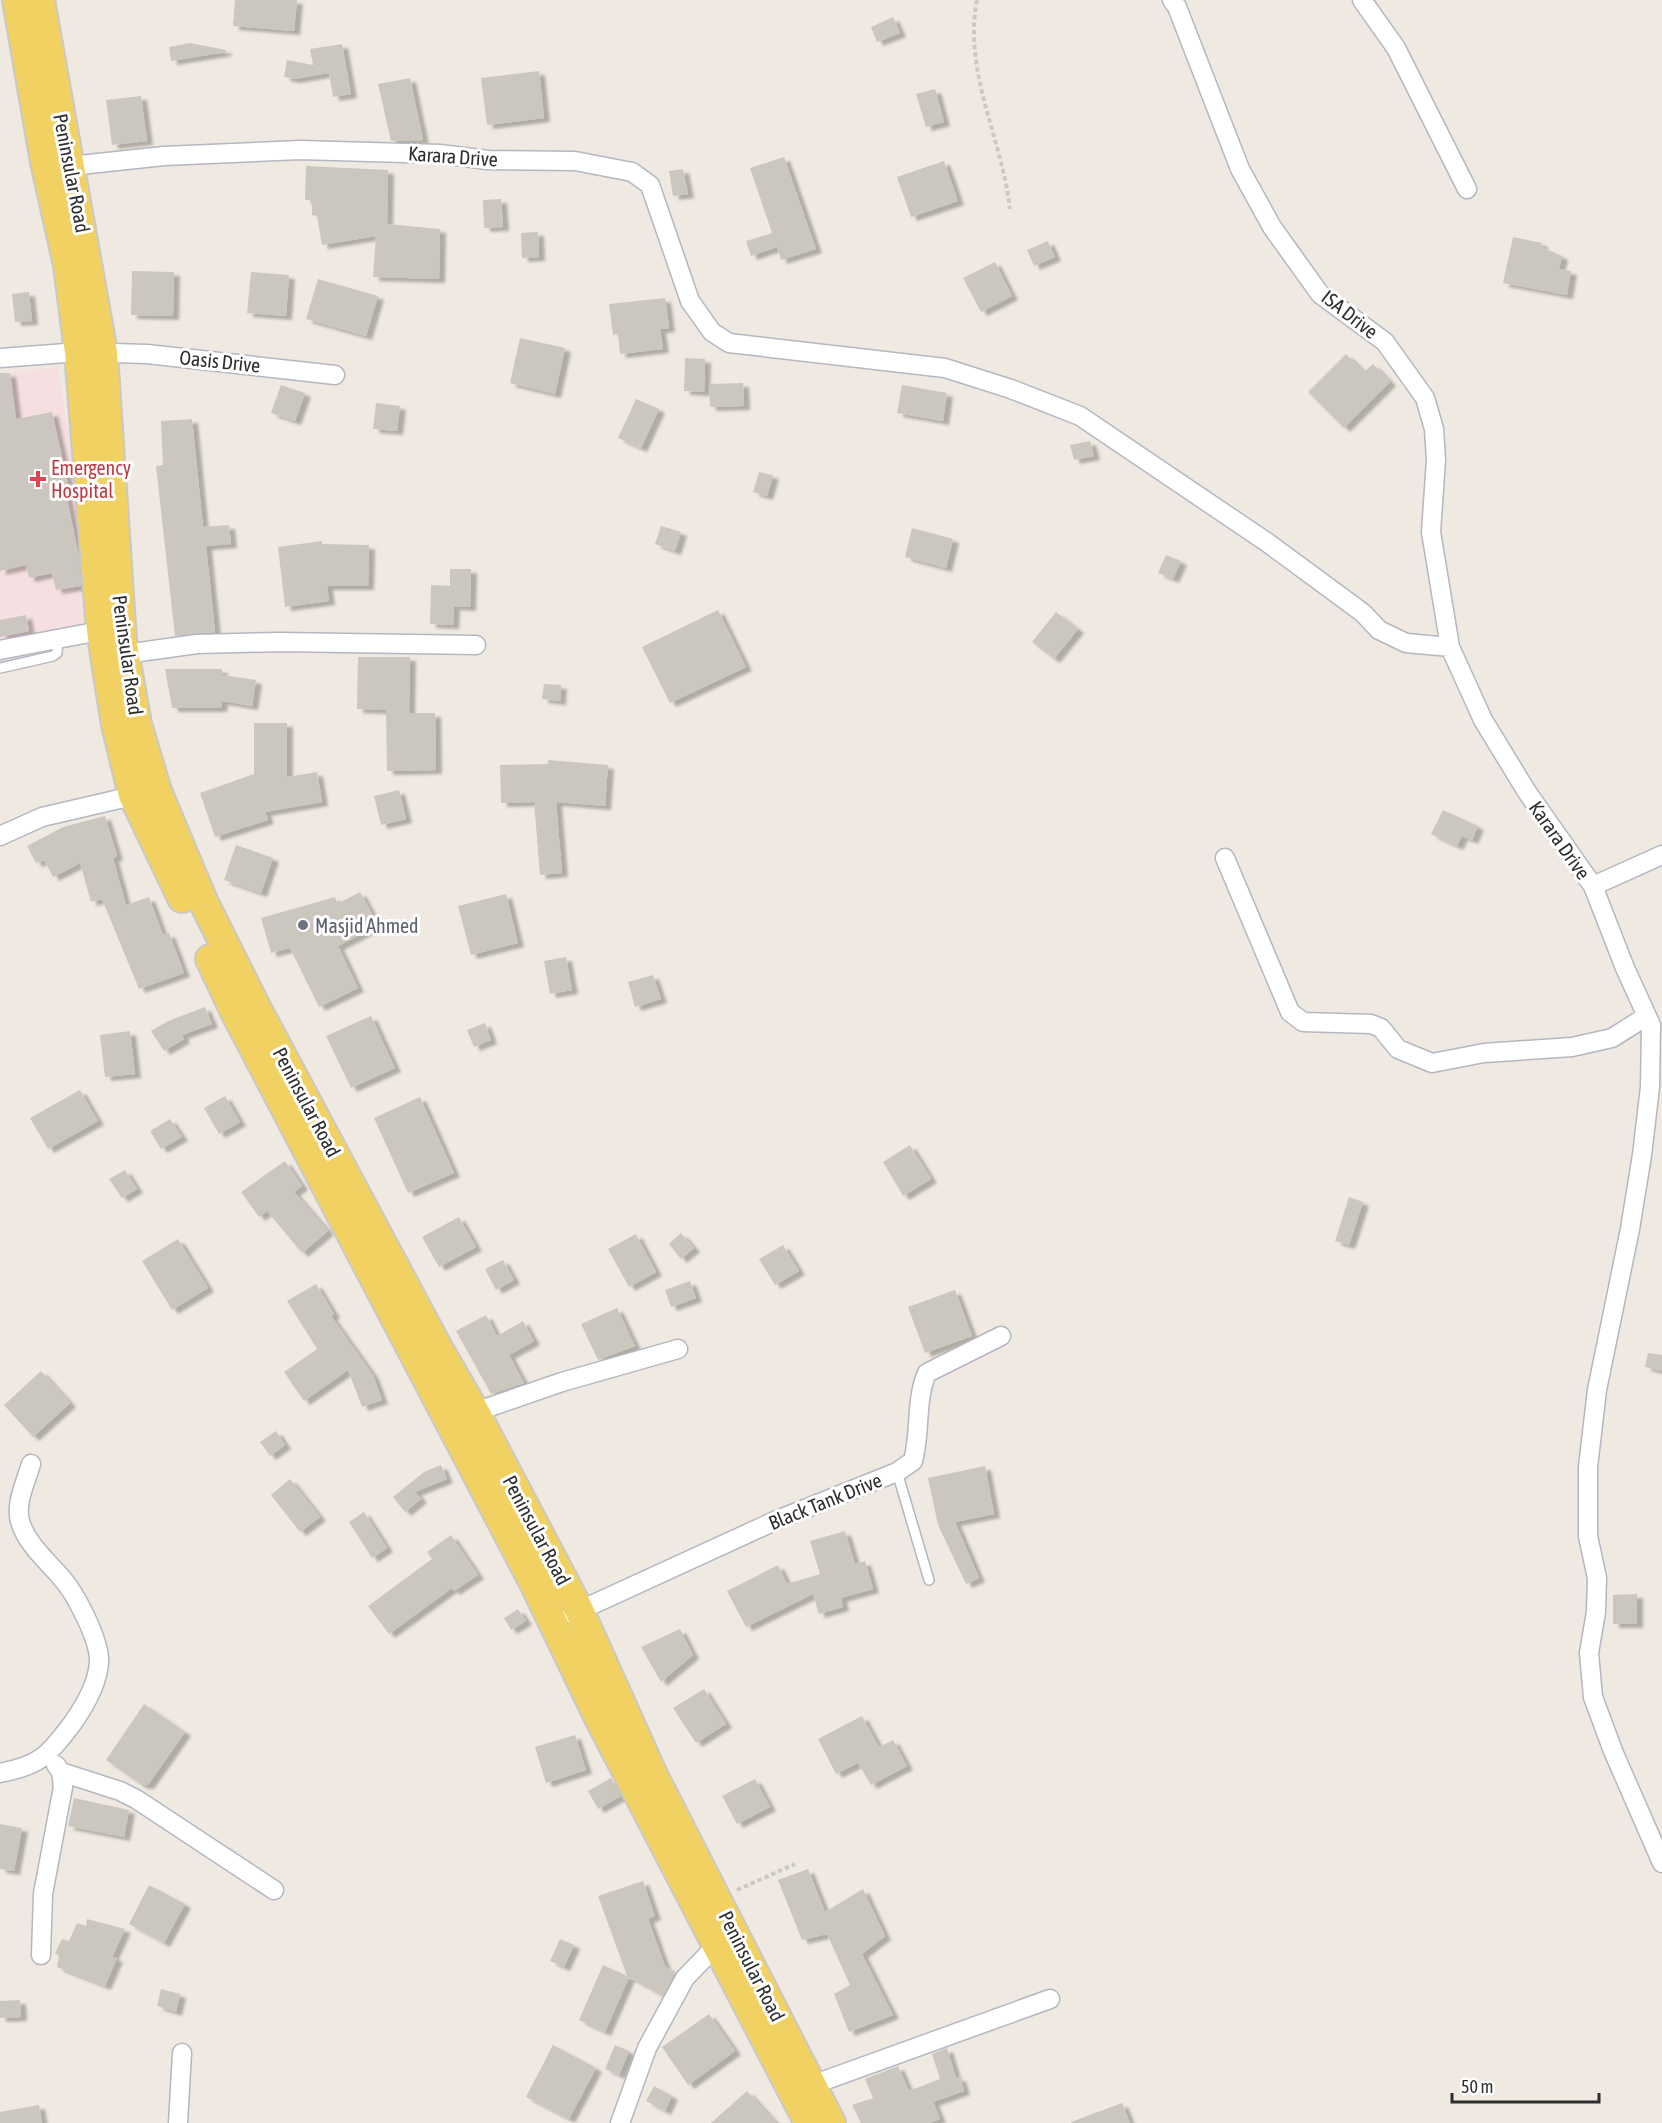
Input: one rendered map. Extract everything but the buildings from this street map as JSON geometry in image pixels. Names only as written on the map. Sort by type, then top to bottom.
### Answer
[{"type":"main road","name":"Peninsular Road","points":[[17,0],[45,162],[91,353]]},
{"type":"main road","name":"Peninsular Road","points":[[40,0],[92,277],[91,353],[115,637],[137,724],[145,793],[235,1012],[634,1735],[831,2123]]},
{"type":"main road","name":"Peninsular Road","points":[[145,793],[257,1009],[438,1348],[475,1412],[567,1617],[599,1718],[809,2123]]},
{"type":"street","name":"ISA Drive","points":[[1172,0],[1177,7],[1240,169],[1272,227],[1320,294],[1385,342],[1425,398],[1434,429],[1436,460],[1431,532],[1435,571],[1450,647]]},
{"type":"street","points":[[1362,0],[1396,48],[1467,189]]},
{"type":"street","name":"Karara Drive","points":[[70,166],[164,156],[300,150],[440,154],[488,160],[575,161],[632,172],[650,185],[690,301],[712,332],[729,343],[945,368],[1011,389],[1080,416],[1268,543],[1363,613],[1379,630],[1406,643],[1450,647],[1483,720],[1527,792],[1593,886],[1654,1018]]},
{"type":"street","name":"Oasis Drive","points":[[0,358],[91,353],[206,359],[335,375]]},
{"type":"street","points":[[0,650],[58,638],[115,637],[197,644],[280,642],[476,645]]},
{"type":"street","points":[[0,836],[42,817],[145,793]]},
{"type":"street","points":[[1593,886],[1662,855]]},
{"type":"street","points":[[1225,858],[1290,1012],[1303,1022],[1371,1024],[1381,1028],[1398,1049],[1432,1063],[1484,1053],[1572,1047],[1612,1038],[1654,1018],[1650,1087],[1642,1155],[1628,1240],[1599,1378],[1588,1467],[1588,1536],[1597,1578],[1596,1611],[1589,1653],[1593,1697],[1613,1751],[1662,1863]]},
{"type":"street","name":"Black Tank Drive","points":[[567,1617],[777,1520],[897,1472],[913,1461],[918,1438],[920,1391],[927,1373],[1001,1336]]},
{"type":"street","points":[[475,1412],[562,1382],[678,1349]]},
{"type":"street","points":[[0,1773],[29,1768],[49,1753],[86,1705],[99,1662],[88,1621],[62,1578],[38,1552],[20,1524],[18,1510],[31,1464]]},
{"type":"street","points":[[41,1955],[43,1894],[63,1787],[61,1772],[49,1753]]},
{"type":"street","points":[[61,1772],[120,1791],[136,1799],[274,1890]]},
{"type":"street","points":[[620,2123],[646,2048],[685,1978],[716,1946]]},
{"type":"street","points":[[812,2085],[1050,1999]]},
{"type":"street","points":[[178,2123],[182,2053]]},
{"type":"lane","points":[[0,668],[53,656],[57,653],[58,638]]},
{"type":"lane","points":[[897,1472],[929,1580]]},
{"type":"path","points":[[977,0],[973,33],[977,79],[1006,174],[1010,209]]},
{"type":"path","points":[[717,1899],[795,1864]]},
{"type":"shaded area","name":"Emergency Hospital","points":[[58,367],[92,584],[91,623],[71,631],[0,646],[0,374]]},
{"type":"place","name":"Emergency Hospital","points":[[38,479]]},
{"type":"place","name":"Masjid Ahmed","points":[[303,925]]}]
